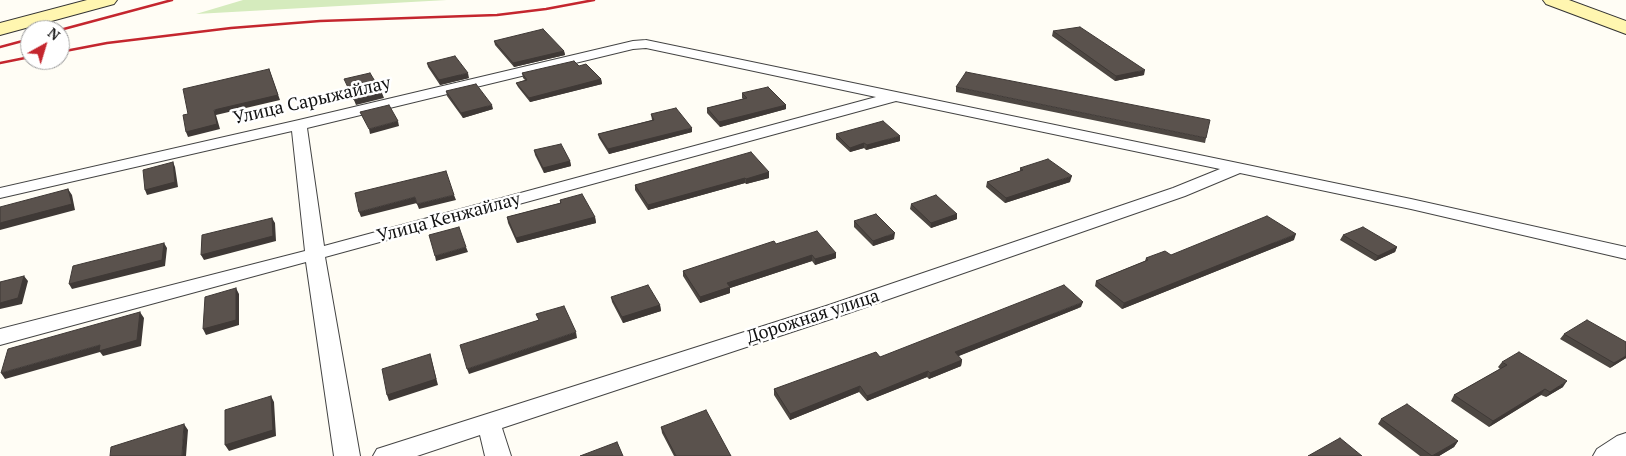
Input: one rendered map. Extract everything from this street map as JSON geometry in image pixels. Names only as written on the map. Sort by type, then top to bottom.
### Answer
[{"type":"main road","points":[[0,29],[108,0]]},
{"type":"main road","points":[[1552,0],[1626,28]]},
{"type":"street","name":"Улица Сарыжайлау","points":[[0,193],[299,125],[633,45],[660,46],[1236,169],[1420,206],[1626,253]]},
{"type":"street","name":"Улица Кенжайлау","points":[[0,337],[315,254],[896,96]]},
{"type":"street","points":[[299,125],[315,254],[347,456]]},
{"type":"street","name":"Дорожная улица","points":[[386,456],[833,311],[1179,192],[1236,169]]},
{"type":"street","points":[[489,423],[498,456]]},
{"type":"street","points":[[1606,456],[1626,443]]},
{"type":"green space","points":[[243,0],[447,0],[196,14]]},
{"type":"building","points":[[1080,27],[1145,70],[1116,76],[1053,31]]},
{"type":"building","points":[[543,29],[564,51],[513,63],[494,41]]},
{"type":"building","points":[[455,56],[468,73],[439,80],[427,63]]},
{"type":"building","points":[[574,61],[579,66],[586,64],[601,79],[529,98],[516,83],[527,80],[522,73]]},
{"type":"building","points":[[269,69],[278,95],[214,110],[217,124],[186,132],[183,115],[188,114],[183,89]]},
{"type":"building","points":[[966,72],[1210,120],[1206,138],[956,87]]},
{"type":"building","points":[[370,73],[382,93],[354,100],[344,79]]},
{"type":"building","points":[[476,84],[492,105],[461,113],[446,91]]},
{"type":"building","points":[[768,87],[786,105],[719,122],[707,108],[747,98],[742,93]]},
{"type":"building","points":[[389,105],[398,121],[369,129],[360,112]]},
{"type":"building","points":[[676,108],[692,128],[608,149],[598,134],[654,120],[651,114]]},
{"type":"building","points":[[883,121],[900,136],[867,145],[864,143],[850,148],[836,134]]},
{"type":"building","points":[[561,144],[570,161],[543,168],[534,150]]},
{"type":"building","points":[[751,152],[769,172],[648,205],[635,185]]},
{"type":"building","points":[[1048,159],[1072,176],[1006,198],[987,182],[1023,170],[1020,168]]},
{"type":"building","points":[[173,162],[175,182],[145,190],[143,170]]},
{"type":"building","points":[[446,171],[454,195],[417,204],[415,197],[359,212],[355,193]]},
{"type":"building","points":[[68,189],[72,204],[0,223],[0,207]]},
{"type":"building","points":[[582,194],[595,217],[516,238],[507,217],[561,203],[560,200]]},
{"type":"building","points":[[936,195],[957,214],[931,223],[911,204]]},
{"type":"building","points":[[876,214],[895,233],[873,241],[854,221]]},
{"type":"building","points":[[1267,216],[1296,234],[1124,303],[1096,281],[1148,260],[1146,258],[1165,251],[1171,255]]},
{"type":"building","points":[[272,218],[273,236],[201,255],[202,235]]},
{"type":"building","points":[[459,227],[466,247],[435,256],[429,235]]},
{"type":"building","points":[[1363,227],[1397,247],[1378,256],[1343,235]]},
{"type":"building","points":[[817,231],[836,253],[815,259],[812,255],[727,283],[730,287],[700,297],[683,271],[774,241],[776,244]]},
{"type":"building","points":[[164,243],[162,260],[69,284],[73,266]]},
{"type":"building","points":[[24,276],[18,298],[0,303],[0,282]]},
{"type":"building","points":[[648,285],[660,305],[622,317],[611,297]]},
{"type":"building","points":[[1064,285],[1083,302],[955,352],[962,360],[930,373],[928,371],[867,396],[860,386],[790,414],[774,389],[876,352],[880,357]]},
{"type":"building","points":[[236,288],[236,320],[203,329],[205,297]]},
{"type":"building","points":[[564,306],[576,332],[467,369],[460,345],[539,320],[536,314]]},
{"type":"building","points":[[140,312],[137,340],[99,351],[100,345],[1,373],[8,349]]},
{"type":"building","points":[[1587,320],[1626,342],[1626,356],[1614,363],[1564,334]]},
{"type":"building","points":[[1519,352],[1567,381],[1550,392],[1545,389],[1493,421],[1454,395],[1507,365],[1502,362]]},
{"type":"building","points":[[430,354],[436,379],[387,395],[382,369]]},
{"type":"building","points":[[271,396],[273,430],[225,445],[225,410]]},
{"type":"building","points":[[1407,404],[1458,441],[1432,456],[1381,419]]},
{"type":"building","points":[[706,410],[731,456],[676,456],[661,427]]},
{"type":"building","points":[[184,424],[182,456],[110,456],[111,447]]},
{"type":"building","points":[[1340,438],[1362,456],[1308,456]]},
{"type":"building","points":[[617,442],[623,456],[580,456]]},
{"type":"railway","points":[[70,27],[172,0]]},
{"type":"railway","points":[[70,50],[107,43],[231,28],[320,21],[497,15],[546,9],[594,0]]},
{"type":"railway","points":[[0,47],[20,42]]},
{"type":"railway","points":[[0,63],[20,59]]}]
